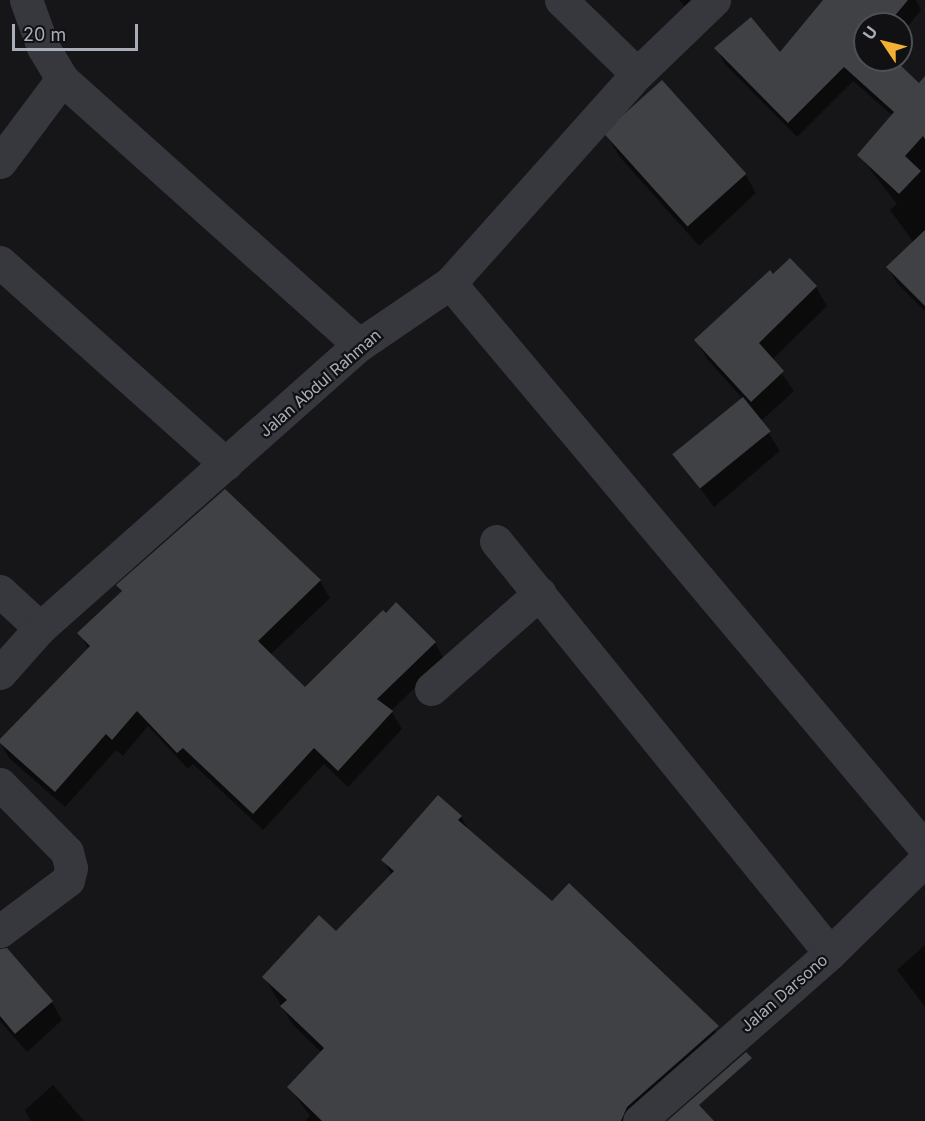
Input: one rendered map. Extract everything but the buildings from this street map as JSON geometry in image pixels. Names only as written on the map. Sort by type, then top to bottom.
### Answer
[{"type":"street","points":[[26,0],[43,47],[62,79],[359,345]]},
{"type":"street","points":[[561,0],[637,74]]},
{"type":"street","name":"Jalan Abdul Rahman","points":[[0,673],[40,628],[359,345],[450,283],[637,74],[714,0]]},
{"type":"street","points":[[0,162],[62,79]]},
{"type":"street","points":[[0,262],[226,464]]},
{"type":"street","points":[[450,283],[925,848]]},
{"type":"street","points":[[496,541],[830,953]]},
{"type":"street","points":[[0,591],[40,628]]},
{"type":"street","points":[[431,689],[540,593]]},
{"type":"street","points":[[0,784],[67,852],[71,868],[68,880],[0,931]]},
{"type":"street","name":"Jalan Darsono","points":[[639,1121],[830,953],[925,860]]}]
